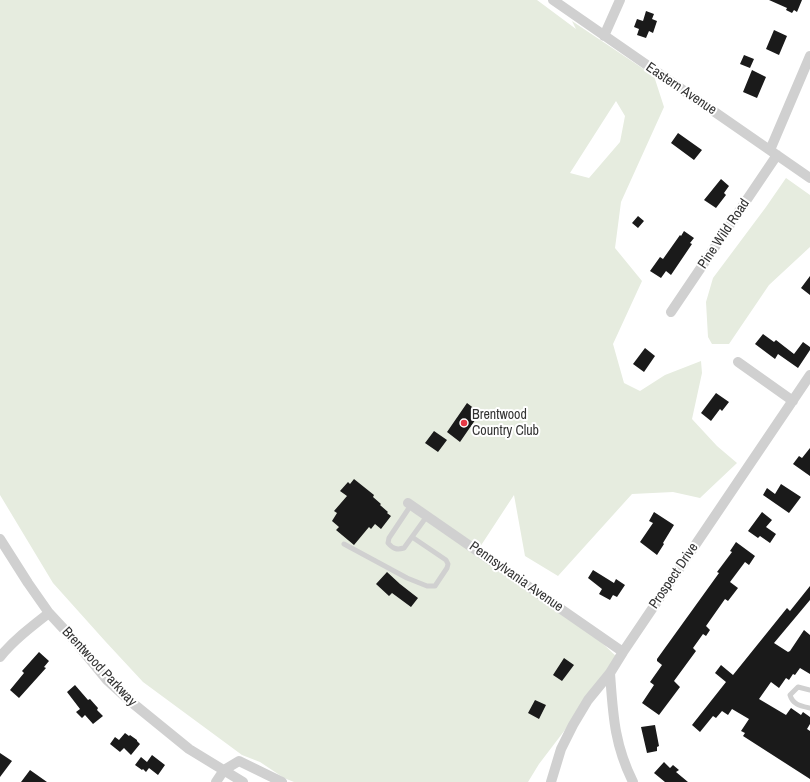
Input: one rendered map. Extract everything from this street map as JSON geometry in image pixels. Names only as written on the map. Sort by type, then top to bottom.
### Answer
[{"type":"street","name":"Eastern Avenue","points":[[552,0],[810,178]]},
{"type":"street","points":[[604,36],[620,0]]},
{"type":"street","name":"Pine Wild Road","points":[[671,312],[773,152],[810,56]]},
{"type":"street","points":[[738,362],[793,401]]},
{"type":"street","name":"Prospect Drive","points":[[551,782],[560,749],[588,700],[610,673],[810,375]]},
{"type":"street","name":"Pennsylvania Avenue","points":[[410,504],[623,652]]},
{"type":"street","name":"Brentwood Parkway","points":[[0,539],[49,613],[108,680],[130,701],[189,749],[243,782]]},
{"type":"street","points":[[0,657],[22,634],[49,613]]},
{"type":"street","points":[[610,673],[617,742],[625,766],[633,782]]},
{"type":"street","points":[[216,782],[224,770],[239,761],[282,782]]},
{"type":"lane","points":[[410,504],[392,533],[388,543],[391,547],[397,550],[404,548],[427,516]]},
{"type":"lane","points":[[344,544],[407,578],[427,586],[435,586],[448,564],[446,560],[412,537]]},
{"type":"lane","points":[[810,690],[798,687],[790,695],[792,701],[799,706],[810,708]]},
{"type":"shaded area","name":"Brentwood Country Club","points":[[0,0],[537,0],[576,29],[572,21],[654,76],[664,107],[621,202],[615,248],[642,281],[613,344],[624,383],[640,391],[665,375],[701,361],[702,373],[692,419],[717,446],[737,463],[700,498],[673,492],[632,494],[558,576],[525,556],[514,495],[478,550],[579,621],[619,659],[539,764],[528,782],[294,782],[284,778],[260,762],[242,755],[143,682],[53,583],[0,495]],"holes":[[[616,101],[625,116],[620,142],[589,178],[570,173]]]},
{"type":"shaded area","points":[[786,178],[810,195],[810,247],[769,285],[729,344],[712,344],[708,337],[706,302],[713,278]]},
{"type":"building","points":[[769,0],[802,0],[797,12],[794,10],[792,13],[786,10],[787,8]]},
{"type":"building","points":[[646,11],[654,14],[652,19],[657,21],[653,33],[649,31],[646,38],[637,35],[639,29],[634,27],[637,19],[643,21]]},
{"type":"building","points":[[774,30],[787,36],[779,55],[766,49]]},
{"type":"building","points":[[744,55],[754,59],[750,68],[740,64]]},
{"type":"building","points":[[752,70],[766,77],[757,98],[743,92]]},
{"type":"building","points":[[678,133],[702,150],[694,160],[671,143]]},
{"type":"building","points":[[721,179],[729,186],[724,193],[726,195],[716,208],[704,200]]},
{"type":"building","points":[[638,216],[644,221],[638,228],[632,223]]},
{"type":"building","points":[[684,231],[694,238],[690,243],[692,244],[671,275],[666,271],[661,278],[650,271],[660,257],[663,259]]},
{"type":"building","points":[[810,276],[810,295],[801,288]]},
{"type":"building","points":[[763,334],[774,342],[776,340],[794,354],[803,342],[810,347],[810,350],[798,368],[778,354],[775,359],[755,344]]},
{"type":"building","points":[[645,348],[655,356],[644,372],[633,364]]},
{"type":"building","points":[[716,393],[729,402],[722,411],[720,409],[711,421],[701,413]]},
{"type":"building","name":"Brentwood Country Club","points":[[467,403],[480,413],[460,442],[447,432]]},
{"type":"building","points":[[434,431],[447,440],[438,452],[425,443]]},
{"type":"building","points":[[810,448],[810,476],[793,464],[799,456],[802,458]]},
{"type":"building","points":[[354,479],[374,495],[373,497],[391,516],[381,529],[375,524],[371,529],[369,527],[354,545],[336,530],[339,527],[332,521],[337,513],[334,511],[347,496],[340,491],[348,482],[350,484]]},
{"type":"building","points":[[781,484],[801,497],[789,513],[763,495],[767,488],[775,494]]},
{"type":"building","points":[[654,512],[674,525],[657,555],[640,542],[653,523],[649,521]]},
{"type":"building","points":[[762,512],[772,520],[766,527],[776,534],[770,543],[760,536],[758,538],[748,531]]},
{"type":"building","points":[[736,542],[755,556],[749,565],[745,562],[730,582],[738,588],[728,601],[725,599],[706,626],[710,630],[706,636],[703,634],[693,648],[696,651],[674,681],[680,687],[659,715],[642,703],[654,685],[650,682],[662,665],[657,661],[657,659],[719,573],[717,572],[732,552],[730,551]]},
{"type":"building","points":[[593,570],[614,583],[616,579],[625,585],[617,597],[613,595],[610,600],[599,594],[602,589],[588,578]]},
{"type":"building","points":[[387,572],[418,598],[411,607],[392,593],[389,596],[376,584]]},
{"type":"building","points":[[810,586],[810,600],[774,643],[788,652],[804,630],[810,635],[810,674],[800,668],[789,680],[786,678],[779,688],[771,682],[759,699],[786,715],[791,708],[801,715],[803,712],[810,717],[810,724],[807,729],[810,731],[810,779],[743,736],[745,733],[741,731],[749,719],[732,709],[728,715],[722,711],[716,718],[713,716],[700,732],[692,725],[726,682],[715,673],[721,665],[733,675],[787,608],[790,611]]},
{"type":"building","points":[[39,652],[49,661],[44,667],[46,668],[19,698],[10,690],[24,673],[22,671]]},
{"type":"building","points":[[564,658],[574,665],[562,681],[553,675]]},
{"type":"building","points":[[75,685],[88,700],[90,699],[103,716],[93,724],[85,715],[82,718],[76,712],[80,709],[67,692]]},
{"type":"building","points":[[535,700],[546,705],[539,719],[528,713]]},
{"type":"building","points":[[655,725],[659,746],[657,747],[657,751],[647,753],[641,727]]},
{"type":"building","points":[[125,733],[137,740],[140,744],[131,755],[124,748],[120,752],[110,744],[115,737],[119,740]]},
{"type":"building","points":[[0,753],[12,761],[0,777]]},
{"type":"building","points":[[152,755],[165,765],[158,775],[149,768],[146,772],[135,765],[141,757],[147,762]]},
{"type":"building","points":[[664,762],[670,768],[673,765],[679,770],[676,772],[688,782],[665,782],[654,773]]},
{"type":"building","points":[[30,770],[47,782],[21,782]]},
{"type":"place","name":"Brentwood Country Club","points":[[464,423]]}]
